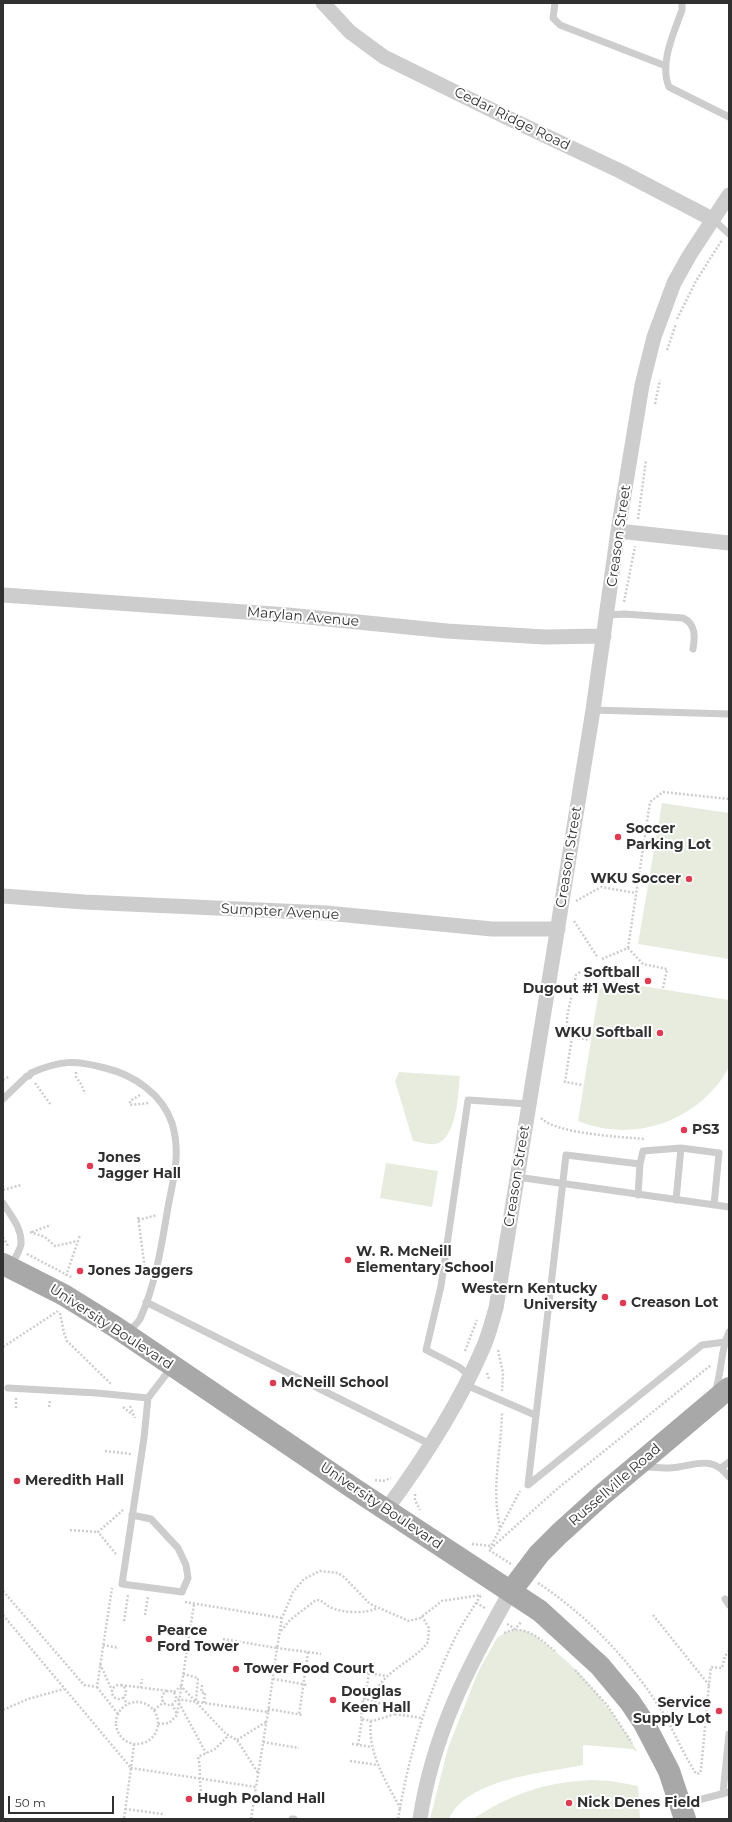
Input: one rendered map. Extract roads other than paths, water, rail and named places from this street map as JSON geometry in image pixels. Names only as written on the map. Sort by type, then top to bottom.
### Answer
[{"type":"main road","name":"University Boulevard","points":[[10,1257],[64,1295],[126,1334],[386,1510],[540,1611],[586,1651],[619,1688],[644,1723],[669,1771],[683,1812]]},
{"type":"main road","name":"Russellville Road","points":[[511,1591],[548,1545],[581,1514],[729,1388]]},
{"type":"street","name":"Cedar Ridge Road","points":[[323,3],[350,32],[384,57],[506,118],[620,171],[712,219]]},
{"type":"street","name":"Creason Street","points":[[386,1510],[412,1475],[484,1347],[496,1308],[593,710],[608,615],[618,531],[642,385],[654,337],[674,283],[712,219],[729,195]]},
{"type":"street","points":[[618,531],[729,543]]},
{"type":"street","name":"Marylan Avenue","points":[[3,594],[288,615],[447,631],[544,637],[604,636]]},
{"type":"street","name":"Sumpter Avenue","points":[[3,896],[84,902],[326,913],[492,929],[558,929]]},
{"type":"street","points":[[420,1819],[423,1798],[435,1752],[460,1687],[474,1657],[511,1591]]},
{"type":"lane","points":[[555,3],[553,18],[560,25],[666,66]]},
{"type":"lane","points":[[682,3],[666,66],[665,78],[669,87],[729,117]]},
{"type":"lane","points":[[712,219],[729,234]]},
{"type":"lane","points":[[608,615],[624,614],[683,618],[691,623],[694,630],[693,649]]},
{"type":"lane","points":[[593,710],[729,714]]},
{"type":"lane","points":[[3,1099],[20,1081],[27,1076],[30,1076],[31,1072],[60,1062],[77,1062],[114,1070],[134,1079],[147,1088],[159,1102],[171,1123],[176,1147],[176,1174],[167,1212],[164,1235],[146,1302],[139,1320],[126,1334]]},
{"type":"lane","points":[[528,1104],[468,1100],[441,1286],[426,1350],[466,1377],[535,1415]]},
{"type":"lane","points":[[676,1200],[681,1148]]},
{"type":"lane","points":[[638,1194],[640,1164],[643,1151],[681,1148],[719,1153],[714,1205]]},
{"type":"lane","points":[[640,1164],[566,1155],[561,1184],[528,1485],[702,1345],[724,1342]]},
{"type":"lane","points":[[517,1177],[729,1207]]},
{"type":"lane","points":[[3,1203],[17,1224],[21,1246],[10,1257]]},
{"type":"lane","points":[[146,1302],[430,1444]]},
{"type":"lane","points":[[708,1406],[719,1378],[724,1342],[729,1332]]},
{"type":"lane","points":[[132,1516],[151,1519],[178,1548],[186,1565],[188,1578],[182,1592],[122,1584],[132,1516],[144,1438],[148,1398],[173,1366]]},
{"type":"lane","points":[[8,1388],[123,1395],[148,1398]]},
{"type":"lane","points":[[722,1468],[729,1462]]},
{"type":"lane","points":[[636,1467],[670,1468],[696,1463],[711,1463],[722,1468],[729,1477]]},
{"type":"lane","points":[[683,1812],[726,1792],[729,1734]]},
{"type":"place","name":"Soccer Parking Lot","points":[[618,837]]},
{"type":"place","name":"WKU Soccer","points":[[689,879]]},
{"type":"place","name":"Softball Dugout #1 West","points":[[648,981]]},
{"type":"place","name":"WKU Softball","points":[[660,1033]]},
{"type":"place","name":"PS3","points":[[684,1130]]},
{"type":"place","name":"Jones Jagger Hall","points":[[90,1166]]},
{"type":"place","name":"W. R. McNeill Elementary School","points":[[348,1260]]},
{"type":"place","name":"Jones Jaggers","points":[[80,1271]]},
{"type":"place","name":"Western Kentucky University","points":[[605,1297]]},
{"type":"place","name":"Creason Lot","points":[[623,1303]]},
{"type":"place","name":"McNeill School","points":[[273,1383]]},
{"type":"place","name":"Meredith Hall","points":[[17,1481]]},
{"type":"place","name":"Pearce Ford Tower","points":[[149,1639]]},
{"type":"place","name":"Tower Food Court","points":[[236,1669]]},
{"type":"place","name":"Douglas Keen Hall","points":[[333,1700]]},
{"type":"place","name":"Service Supply Lot","points":[[719,1711]]},
{"type":"place","name":"Hugh Poland Hall","points":[[189,1799]]},
{"type":"place","name":"Nick Denes Field","points":[[569,1803]]}]
